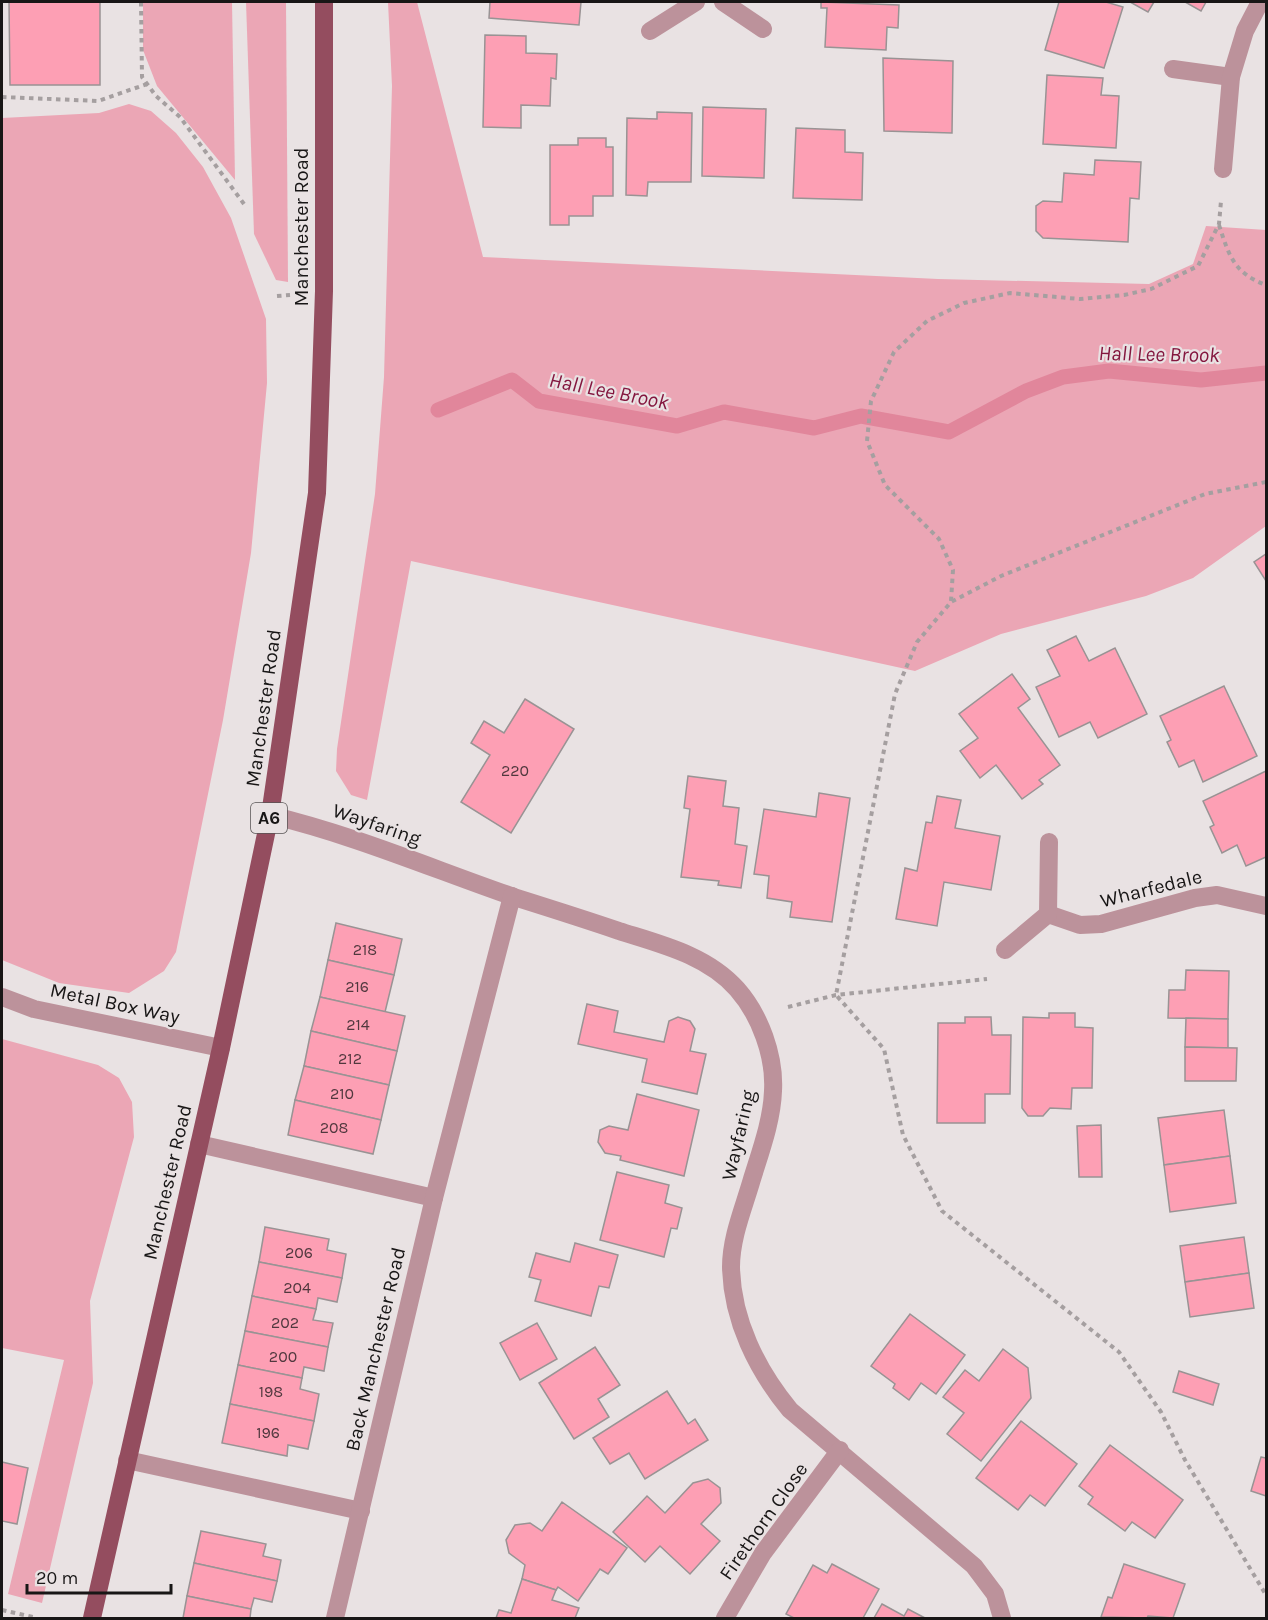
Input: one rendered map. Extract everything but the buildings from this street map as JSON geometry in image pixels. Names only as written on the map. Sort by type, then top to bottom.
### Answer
[{"type":"main road","name":"Manchester Road","points":[[92,1618],[221,1048],[270,816],[316,493],[324,291],[324,2]]},
{"type":"street","points":[[650,31],[696,2]]},
{"type":"street","points":[[723,2],[763,29]]},
{"type":"street","points":[[1223,169],[1231,76],[1245,31],[1260,2]]},
{"type":"street","points":[[1173,69],[1231,76]]},
{"type":"street","name":"Wayfaring","points":[[270,816],[324,828],[512,896],[683,952],[713,969],[738,989],[754,1015],[770,1051],[773,1091],[766,1134],[735,1235],[731,1265],[734,1296],[742,1328],[769,1385],[790,1410],[840,1450],[974,1566],[994,1594],[1002,1618]]},
{"type":"street","points":[[1005,950],[1048,914],[1049,842]]},
{"type":"street","name":"Wharfedale","points":[[1048,914],[1080,925],[1101,924],[1196,898],[1217,895],[1266,906]]},
{"type":"street","name":"Back Manchester Road","points":[[335,1618],[434,1198],[512,896]]},
{"type":"street","name":"Metal Box Way","points":[[2,997],[34,1009],[221,1048]]},
{"type":"street","points":[[199,1144],[434,1198]]},
{"type":"street","name":"Firethorn Close","points":[[725,1618],[763,1553],[840,1450]]},
{"type":"street","points":[[127,1460],[360,1511]]},
{"type":"path","points":[[141,2],[141,76],[180,117],[244,204]]},
{"type":"path","points":[[2,98],[98,101],[147,84]]},
{"type":"path","points":[[1223,169],[1219,224],[1228,255],[1248,278],[1266,285]]},
{"type":"path","points":[[951,602],[953,570],[939,539],[885,485],[867,441],[871,401],[894,352],[927,321],[964,303],[1010,293],[1080,299],[1124,295],[1151,289],[1198,267],[1219,224]]},
{"type":"path","points":[[836,994],[894,694],[916,642],[951,602],[1001,576],[1205,494],[1266,482]]},
{"type":"path","points":[[754,1015],[836,994],[986,981],[1005,950]]},
{"type":"path","points":[[836,994],[884,1049],[903,1136],[942,1211],[1119,1352],[1161,1412],[1185,1460],[1266,1594]]},
{"type":"path","points":[[2,1610],[37,1618]]},
{"type":"shaded area","points":[[143,2],[232,2],[235,180],[157,86],[143,50]]},
{"type":"shaded area","points":[[246,2],[286,2],[288,282],[276,280],[254,234]]},
{"type":"shaded area","points":[[388,2],[417,2],[483,257],[938,279],[1149,284],[1193,264],[1206,226],[1266,230],[1266,526],[1193,578],[1146,596],[1001,634],[915,671],[411,561],[367,800],[351,795],[336,771],[337,749],[375,494],[384,377],[392,86]]},
{"type":"shaded area","points":[[129,104],[151,111],[176,133],[203,167],[231,218],[266,319],[267,383],[251,553],[223,720],[176,952],[164,971],[129,993],[59,983],[2,960],[2,118],[99,113]]},
{"type":"shaded area","points":[[2,1039],[98,1065],[119,1078],[132,1102],[134,1137],[90,1301],[93,1383],[42,1603],[8,1594],[64,1360],[2,1348]]},
{"type":"waterway","name":"Hall Lee Brook","points":[[438,410],[512,380],[539,401],[677,426],[724,412],[814,428],[861,416],[949,432],[1026,391],[1063,377],[1109,371],[1201,380],[1266,373]]}]
